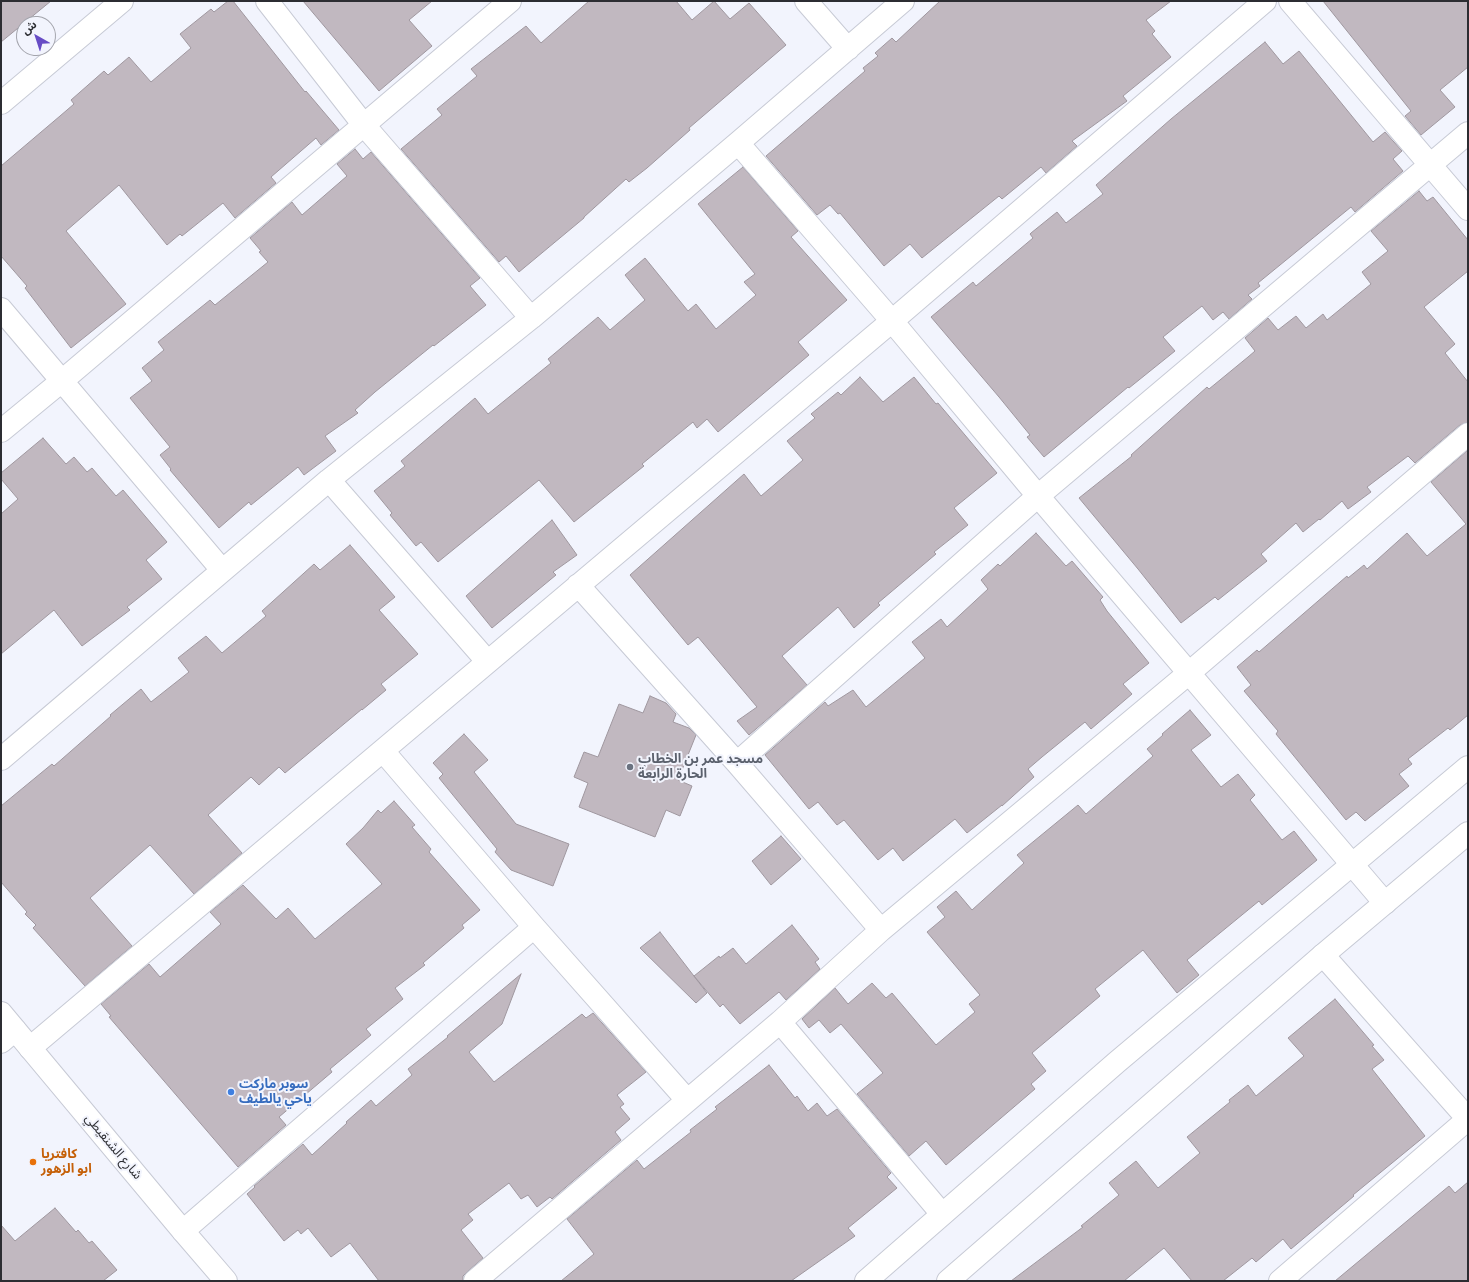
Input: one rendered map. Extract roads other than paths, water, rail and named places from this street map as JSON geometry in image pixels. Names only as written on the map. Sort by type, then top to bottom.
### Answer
[{"type":"street","points":[[1,104],[122,1]]},
{"type":"street","points":[[267,1],[363,124],[531,318]]},
{"type":"street","points":[[1,431],[510,1]]},
{"type":"street","points":[[806,1],[848,49]]},
{"type":"street","points":[[1,759],[329,480],[531,318],[903,1]]},
{"type":"street","points":[[30,1048],[383,751],[487,661],[892,321],[1265,1]]},
{"type":"street","points":[[1290,1],[1468,209]]},
{"type":"street","points":[[737,763],[1038,496],[1468,133]]},
{"type":"street","points":[[738,143],[892,321],[1038,496],[1385,904]]},
{"type":"street","points":[[1,309],[63,380],[222,570]]},
{"type":"street","points":[[475,1281],[780,1022],[881,930],[1189,673],[1468,434]]},
{"type":"street","points":[[329,480],[487,661]]},
{"type":"street","points":[[578,585],[737,763],[881,930]]},
{"type":"street","points":[[383,751],[534,927],[687,1100]]},
{"type":"street","points":[[866,1281],[1117,1062],[1468,767]]},
{"type":"street","points":[[948,1281],[1323,955],[1468,833]]},
{"type":"street","points":[[183,1231],[534,927]]},
{"type":"street","points":[[1280,1281],[1468,1119],[1323,955]]},
{"type":"street","name":"شارع الشنقيطي","points":[[1,1013],[8,1036],[30,1048],[226,1281]]},
{"type":"street","points":[[780,1022],[942,1214]]},
{"type":"place","name":"مسجد عمر بن الخطاب الحارة الرابعة","points":[[630,767]]},
{"type":"place","name":"سوبر ماركت ياحي يالطيف","points":[[231,1092]]},
{"type":"place","name":"كافتريا ابو الزهور","points":[[33,1162]]}]
